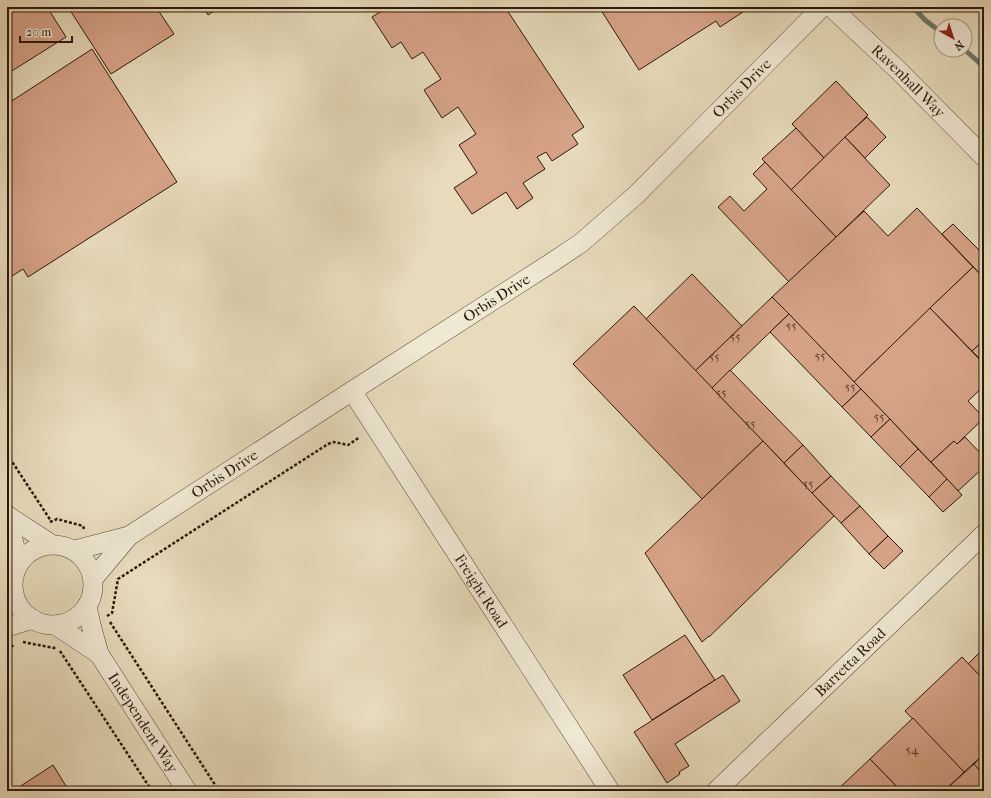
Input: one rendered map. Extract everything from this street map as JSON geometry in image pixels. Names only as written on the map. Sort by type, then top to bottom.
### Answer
[{"type":"street","name":"Orbis Drive","points":[[93,579],[129,536],[581,243],[636,195],[822,7]]},
{"type":"street","name":"Ravenhall Way","points":[[831,7],[900,72],[984,157]]},
{"type":"street","name":"Freight Road","points":[[352,391],[610,791]]},
{"type":"street","points":[[7,515],[51,544]]},
{"type":"street","points":[[7,515],[19,564]]},
{"type":"street","name":"Barretta Road","points":[[716,791],[984,534]]},
{"type":"street","name":"Orbis Drive","points":[[75,550],[129,536]]},
{"type":"street","points":[[51,544],[63,545],[75,550],[84,558],[90,567],[94,589],[87,606],[79,616],[68,622],[55,625],[43,624],[33,619],[23,612],[10,594],[14,576],[19,564],[28,554],[38,547],[51,544]]},
{"type":"street","name":"Independent Way","points":[[87,606],[99,621],[99,654],[187,791]]},
{"type":"street","points":[[7,627],[33,619]]},
{"type":"street","name":"Independent Way","points":[[55,625],[65,642],[99,654]]},
{"type":"path","points":[[219,791],[99,621],[112,612],[118,579],[328,444],[334,442],[348,445],[375,426]]},
{"type":"path","points":[[7,454],[51,521]]},
{"type":"path","points":[[7,650],[20,641],[54,648],[65,642],[152,791]]},
{"type":"building","points":[[7,7],[47,7],[66,37],[7,74]]},
{"type":"building","points":[[68,7],[156,7],[174,34],[111,74]]},
{"type":"building","points":[[203,7],[220,7],[208,15]]},
{"type":"building","points":[[388,7],[505,7],[584,127],[572,135],[578,144],[552,161],[546,152],[537,157],[545,169],[523,183],[533,198],[517,209],[506,192],[472,214],[454,188],[477,173],[459,145],[476,134],[458,107],[442,118],[424,90],[441,79],[423,52],[412,59],[401,42],[392,48],[372,17]]},
{"type":"building","points":[[505,7],[516,7],[509,12]]},
{"type":"building","points":[[599,7],[745,7],[746,10],[720,27],[716,21],[639,70]]},
{"type":"building","points":[[92,49],[177,182],[28,277],[23,269],[9,278],[7,275],[7,104]]},
{"type":"building","points":[[836,81],[868,115],[824,158],[792,124]]},
{"type":"building","points":[[867,117],[886,137],[865,158],[845,137]]},
{"type":"building","points":[[796,128],[824,158],[791,190],[762,159]]},
{"type":"building","points":[[845,137],[890,185],[836,237],[791,190]]},
{"type":"building","points":[[765,162],[836,237],[789,282],[718,207],[730,196],[744,211],[767,189],[753,174]]},
{"type":"building","points":[[917,208],[973,267],[854,382],[772,297],[864,211],[888,236]]},
{"type":"building","points":[[953,224],[984,255],[984,278],[942,234]]},
{"type":"building","points":[[973,267],[984,278],[984,340],[972,351],[930,308]]},
{"type":"building","points":[[692,274],[742,326],[695,371],[646,319]]},
{"type":"building","points":[[772,297],[789,314],[712,388],[695,371]]},
{"type":"building","points":[[634,306],[763,441],[702,499],[573,364]]},
{"type":"building","points":[[930,308],[984,364],[984,386],[968,401],[984,418],[957,444],[954,441],[931,462],[854,382]]},
{"type":"building","points":[[789,314],[861,389],[842,407],[770,332]]},
{"type":"building","points":[[984,340],[984,363],[972,351]]},
{"type":"building","points":[[730,370],[803,445],[784,463],[712,388]]},
{"type":"building","points":[[861,389],[890,419],[871,437],[842,407]]},
{"type":"building","points":[[890,419],[918,449],[900,467],[871,437]]},
{"type":"building","points":[[965,437],[984,457],[984,467],[958,491],[931,462],[954,441],[957,444]]},
{"type":"building","points":[[763,441],[834,516],[709,637],[702,642],[645,553]]},
{"type":"building","points":[[803,445],[831,476],[812,493],[784,463]]},
{"type":"building","points":[[918,449],[947,479],[929,497],[900,467]]},
{"type":"building","points":[[831,476],[860,506],[841,523],[812,493]]},
{"type":"building","points":[[947,479],[962,495],[943,512],[929,497]]},
{"type":"building","points":[[860,506],[888,536],[869,554],[841,523]]},
{"type":"building","points":[[888,536],[903,551],[884,569],[869,554]]},
{"type":"building","points":[[685,635],[715,680],[652,720],[623,675]]},
{"type":"building","points":[[984,648],[984,680],[968,664]]},
{"type":"building","points":[[962,657],[984,680],[984,754],[964,772],[905,711]]},
{"type":"building","points":[[723,675],[740,701],[675,744],[689,766],[679,772],[680,774],[667,783],[634,732]]},
{"type":"building","points":[[913,718],[964,772],[944,791],[901,791],[870,759]]},
{"type":"building","points":[[984,754],[984,775],[974,764]]},
{"type":"building","points":[[870,759],[901,791],[836,791]]},
{"type":"building","points":[[974,764],[984,775],[984,791],[944,791]]},
{"type":"building","points":[[53,765],[69,791],[13,791]]},
{"type":"waterway","points":[[913,7],[933,26]]},
{"type":"waterway","points":[[973,57],[984,67]]}]
